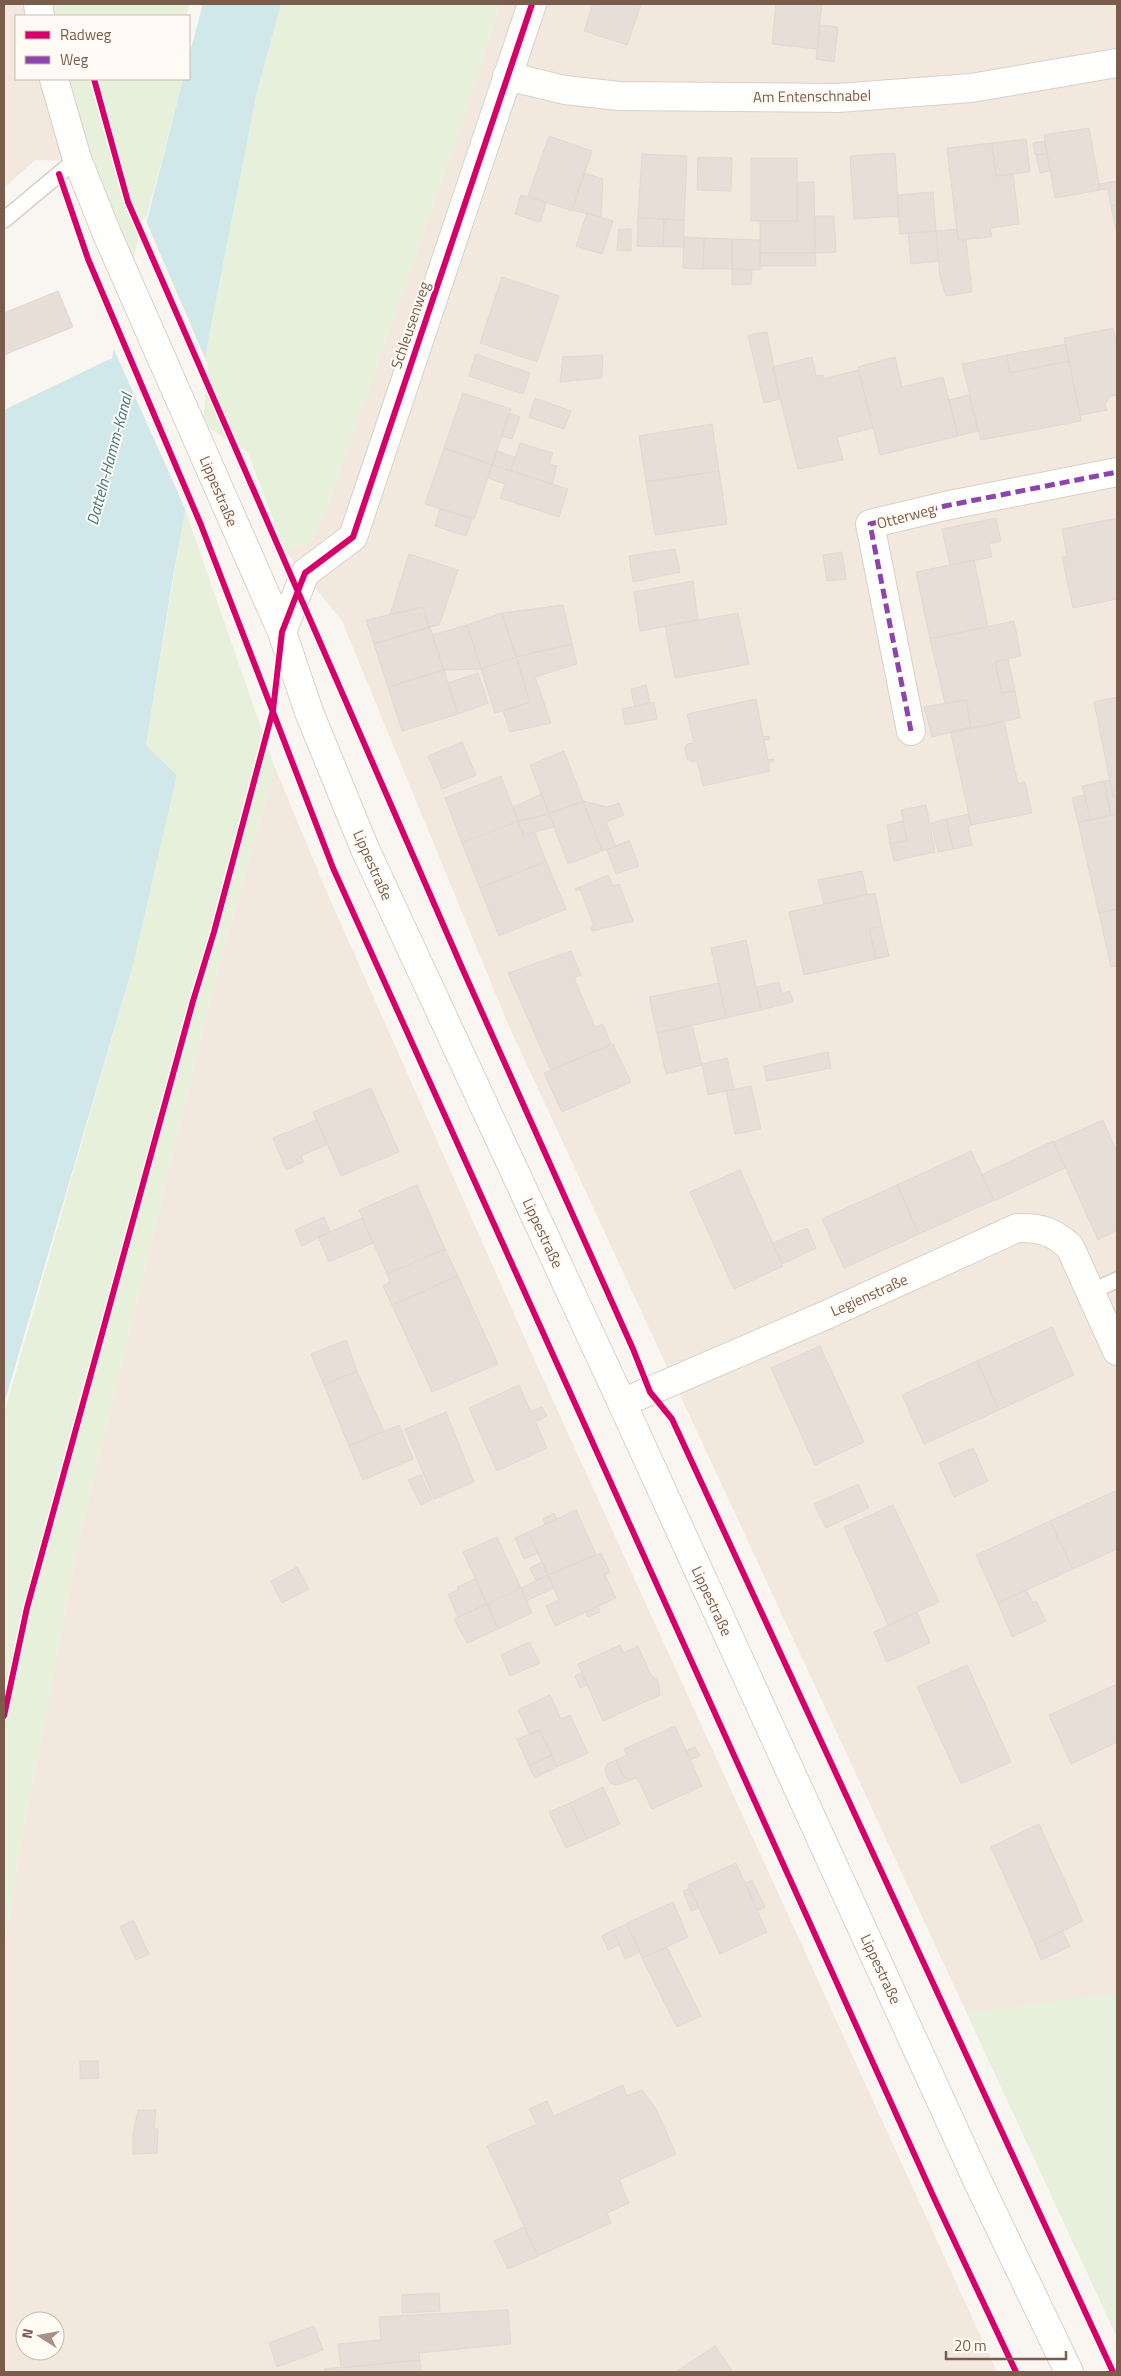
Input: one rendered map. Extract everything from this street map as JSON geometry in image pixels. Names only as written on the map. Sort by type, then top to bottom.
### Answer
[{"type":"main road","name":"Schleusenweg","points":[[282,632],[305,573],[353,537],[532,4]]},
{"type":"main road","name":"Am Entenschnabel","points":[[507,76],[565,90],[619,96],[838,98],[971,88],[1117,63]]},
{"type":"main road","name":"Lippestraße","points":[[54,80],[77,159],[107,234],[282,632],[309,712],[365,849],[622,1403],[978,2182],[1070,2372]]},
{"type":"main road","name":"Otterweg","points":[[911,731],[870,524],[945,506],[1117,472]]},
{"type":"main road","name":"Legienstraße","points":[[622,1403],[826,1315],[1017,1228],[1045,1230],[1058,1236],[1070,1247],[1117,1351]]},
{"type":"lane","points":[[4,220],[77,159]]},
{"type":"lane","points":[[1090,1292],[1117,1280]]},
{"type":"shaded area","points":[[4,4],[50,4],[53,15],[15,15],[15,80],[70,80],[92,161],[35,160],[4,188]]},
{"type":"shaded area","points":[[500,4],[1117,4],[1117,2337],[508,1024],[342,621],[285,551],[312,541],[327,507],[466,111]]},
{"type":"shaded area","points":[[275,768],[329,897],[539,1370],[997,2372],[4,2372],[4,1948],[21,1843],[79,1539],[218,968]]},
{"type":"green space","points":[[50,4],[190,4],[186,15],[53,15]]},
{"type":"green space","points":[[281,4],[500,4],[466,111],[327,507],[312,541],[285,551],[248,453],[201,423],[206,352],[256,96]]},
{"type":"green space","points":[[70,80],[183,80],[133,268],[92,161]]},
{"type":"green space","points":[[185,509],[275,768],[218,968],[79,1539],[21,1843],[4,1948],[4,1413],[133,965],[177,775],[146,745]]},
{"type":"green space","points":[[1117,1993],[1117,2337],[967,2013]]},
{"type":"water","name":"Datteln-Hamm-Kanal","points":[[203,4],[281,4],[256,96],[206,352],[201,423],[172,583],[146,745],[177,775],[133,965],[4,1404],[4,410],[112,358],[183,80],[190,80],[190,52]]},
{"type":"pier","points":[[144,216],[208,365],[203,423],[187,513],[112,345]]},
{"type":"building","points":[[593,4],[641,4],[627,45],[584,31]]},
{"type":"building","points":[[776,4],[822,4],[817,49],[772,44]]},
{"type":"building","points":[[820,25],[838,27],[834,62],[816,59]]},
{"type":"building","points":[[1089,128],[1100,190],[1055,198],[1044,135]]},
{"type":"building","points":[[549,136],[592,151],[572,211],[528,196]]},
{"type":"building","points":[[1026,139],[1030,172],[996,176],[992,143]]},
{"type":"building","points":[[1045,141],[1047,153],[1035,155],[1033,143]]},
{"type":"building","points":[[992,143],[996,176],[1013,174],[1019,224],[990,228],[992,237],[958,240],[947,148]]},
{"type":"building","points":[[895,153],[899,216],[854,219],[850,156]]},
{"type":"building","points":[[1047,153],[1050,171],[1040,173],[1036,155]]},
{"type":"building","points":[[642,154],[687,156],[684,220],[638,218]]},
{"type":"building","points":[[698,157],[732,158],[731,191],[697,190]]},
{"type":"building","points":[[751,158],[797,158],[797,221],[751,221]]},
{"type":"building","points":[[584,173],[603,179],[601,217],[572,210]]},
{"type":"building","points":[[1117,181],[1117,205],[1111,206],[1108,189],[1100,190],[1099,184]]},
{"type":"building","points":[[797,182],[814,182],[815,253],[760,253],[760,221],[797,221]]},
{"type":"building","points":[[933,192],[936,231],[900,234],[897,195]]},
{"type":"building","points":[[521,195],[546,203],[540,222],[515,214]]},
{"type":"building","points":[[1117,205],[1117,236],[1111,206]]},
{"type":"building","points":[[587,213],[613,221],[602,254],[576,246]]},
{"type":"building","points":[[815,216],[834,216],[836,252],[815,253]]},
{"type":"building","points":[[638,218],[664,219],[663,247],[637,246]]},
{"type":"building","points":[[664,219],[684,220],[684,247],[663,247]]},
{"type":"building","points":[[619,229],[631,229],[631,251],[617,250]]},
{"type":"building","points":[[957,229],[958,240],[966,240],[972,292],[946,296],[940,276],[936,231]]},
{"type":"building","points":[[936,231],[939,261],[911,264],[908,233]]},
{"type":"building","points":[[684,237],[704,238],[703,269],[683,268]]},
{"type":"building","points":[[704,238],[732,239],[732,269],[703,269]]},
{"type":"building","points":[[732,239],[761,240],[760,270],[732,269]]},
{"type":"building","points":[[760,253],[815,253],[816,266],[760,266]]},
{"type":"building","points":[[732,269],[752,270],[751,284],[732,285]]},
{"type":"building","points":[[502,277],[559,296],[537,362],[480,343]]},
{"type":"building","points":[[58,291],[73,327],[4,355],[4,313]]},
{"type":"building","points":[[1113,328],[1117,347],[1117,395],[1110,396],[1105,404],[1107,410],[1080,415],[1064,338]]},
{"type":"building","points":[[767,332],[780,399],[764,403],[748,335]]},
{"type":"building","points":[[1066,344],[1069,361],[1010,373],[1007,355]]},
{"type":"building","points":[[476,354],[530,373],[523,394],[469,376]]},
{"type":"building","points":[[603,355],[602,378],[560,382],[563,357]]},
{"type":"building","points":[[1007,355],[1010,373],[1069,361],[1081,421],[981,440],[962,364]]},
{"type":"building","points":[[812,357],[816,376],[823,375],[823,379],[858,370],[873,428],[837,437],[843,460],[798,469],[772,367]]},
{"type":"building","points":[[895,357],[902,387],[943,377],[958,436],[880,455],[858,367]]},
{"type":"building","points":[[463,393],[511,409],[492,465],[444,448]]},
{"type":"building","points":[[969,395],[978,431],[958,436],[949,400]]},
{"type":"building","points":[[535,398],[571,411],[564,429],[529,417]]},
{"type":"building","points":[[509,413],[520,417],[512,439],[502,436]]},
{"type":"building","points":[[712,424],[719,471],[646,482],[639,436]]},
{"type":"building","points":[[520,443],[553,453],[549,464],[557,466],[552,484],[511,471]]},
{"type":"building","points":[[444,448],[492,465],[474,519],[425,504]]},
{"type":"building","points":[[497,451],[515,457],[511,471],[492,465]]},
{"type":"building","points":[[492,465],[568,489],[559,517],[500,498],[505,484],[488,478]]},
{"type":"building","points":[[719,471],[727,524],[655,535],[646,482]]},
{"type":"building","points":[[440,509],[472,519],[466,536],[435,526]]},
{"type":"building","points":[[996,518],[1001,541],[989,544],[992,557],[950,565],[942,529]]},
{"type":"building","points":[[1117,518],[1117,599],[1073,608],[1062,557],[1067,556],[1062,529]]},
{"type":"building","points":[[675,549],[680,572],[633,582],[629,556]]},
{"type":"building","points":[[842,552],[846,579],[827,581],[823,555]]},
{"type":"building","points":[[409,554],[458,570],[439,625],[429,627],[423,607],[390,615]]},
{"type":"building","points":[[974,560],[988,627],[930,639],[916,572]]},
{"type":"building","points":[[693,581],[698,620],[640,631],[634,592]]},
{"type":"building","points":[[563,605],[572,644],[516,657],[502,613]]},
{"type":"building","points":[[423,607],[429,627],[374,644],[366,620]]},
{"type":"building","points":[[502,613],[516,657],[481,669],[467,625]]},
{"type":"building","points":[[738,613],[749,664],[675,678],[665,626]]},
{"type":"building","points":[[1014,621],[1021,656],[995,662],[1002,693],[1015,691],[1020,718],[951,733],[951,731],[971,727],[966,700],[945,703],[930,639]]},
{"type":"building","points":[[467,625],[481,669],[444,670],[432,635]]},
{"type":"building","points":[[430,627],[444,670],[388,687],[374,644]]},
{"type":"building","points":[[572,644],[577,664],[535,677],[551,723],[510,732],[503,711],[530,702],[516,657]]},
{"type":"building","points":[[516,657],[530,702],[495,713],[481,669]]},
{"type":"building","points":[[1008,659],[1015,691],[1002,693],[995,662]]},
{"type":"building","points":[[444,670],[458,714],[402,731],[388,687]]},
{"type":"building","points":[[478,673],[488,703],[458,714],[448,683]]},
{"type":"building","points":[[646,685],[650,703],[634,706],[631,689]]},
{"type":"building","points":[[1117,697],[1117,795],[1113,796],[1094,702]]},
{"type":"building","points":[[756,699],[763,737],[769,736],[770,739],[764,740],[768,760],[774,759],[774,761],[768,763],[770,771],[703,786],[697,760],[692,762],[687,759],[685,748],[687,744],[694,743],[687,714]]},
{"type":"building","points":[[966,700],[971,727],[932,737],[924,707]]},
{"type":"building","points":[[654,702],[657,719],[625,725],[622,709]]},
{"type":"building","points":[[1004,721],[1018,784],[1025,782],[1032,813],[971,825],[951,733]]},
{"type":"building","points":[[462,742],[476,775],[442,789],[428,756]]},
{"type":"building","points":[[564,751],[583,801],[549,814],[530,765]]},
{"type":"building","points":[[501,776],[518,821],[462,843],[445,798]]},
{"type":"building","points":[[1110,780],[1113,796],[1117,795],[1117,814],[1111,815],[1104,781]]},
{"type":"building","points":[[1104,781],[1111,815],[1091,820],[1082,786]]},
{"type":"building","points":[[542,794],[549,814],[518,821],[513,807]]},
{"type":"building","points":[[1084,795],[1091,820],[1078,823],[1072,798]]},
{"type":"building","points":[[583,801],[602,851],[568,864],[549,814]]},
{"type":"building","points":[[583,801],[607,807],[619,803],[624,815],[606,822],[616,847],[602,851]]},
{"type":"building","points":[[926,805],[935,852],[894,861],[890,844],[907,840],[901,810]]},
{"type":"building","points":[[549,814],[554,827],[524,835],[518,821]]},
{"type":"building","points":[[969,814],[971,825],[968,827],[972,845],[953,849],[946,819]]},
{"type":"building","points":[[1117,814],[1117,909],[1099,913],[1078,822]]},
{"type":"building","points":[[946,819],[953,849],[938,852],[931,823]]},
{"type":"building","points":[[518,821],[524,837],[535,833],[546,861],[480,888],[462,843]]},
{"type":"building","points":[[903,821],[907,840],[890,844],[887,825]]},
{"type":"building","points":[[629,840],[639,866],[616,874],[607,850]]},
{"type":"building","points":[[546,861],[566,909],[499,936],[480,888]]},
{"type":"building","points":[[862,871],[867,894],[824,904],[818,880]]},
{"type":"building","points":[[608,875],[613,886],[619,884],[633,921],[592,931],[590,928],[594,926],[580,889],[576,891],[575,889]]},
{"type":"building","points":[[875,893],[882,926],[869,929],[876,959],[804,975],[789,912]]},
{"type":"building","points":[[1117,909],[1117,966],[1111,967],[1099,913]]},
{"type":"building","points":[[882,926],[889,956],[876,959],[869,929]]},
{"type":"building","points":[[746,940],[761,1010],[726,1018],[711,948]]},
{"type":"building","points":[[571,951],[581,975],[574,978],[595,1027],[603,1024],[611,1044],[551,1071],[508,973]]},
{"type":"building","points":[[779,982],[782,994],[790,991],[793,1002],[761,1010],[757,987]]},
{"type":"building","points":[[719,983],[726,1018],[657,1033],[649,997]]},
{"type":"building","points":[[692,1025],[702,1065],[666,1074],[657,1033]]},
{"type":"building","points":[[613,1044],[631,1082],[562,1112],[544,1073]]},
{"type":"building","points":[[828,1052],[831,1068],[767,1081],[764,1066]]},
{"type":"building","points":[[727,1058],[734,1089],[708,1095],[702,1064]]},
{"type":"building","points":[[751,1086],[761,1129],[735,1134],[726,1091]]},
{"type":"building","points":[[371,1088],[399,1152],[341,1176],[313,1112]]},
{"type":"building","points":[[317,1120],[328,1144],[301,1156],[304,1162],[286,1170],[273,1138]]},
{"type":"building","points":[[1103,1120],[1117,1152],[1117,1230],[1098,1240],[1054,1142]]},
{"type":"building","points":[[1053,1141],[1065,1168],[994,1201],[981,1175]]},
{"type":"building","points":[[971,1151],[994,1200],[919,1234],[897,1185]]},
{"type":"building","points":[[740,1170],[783,1266],[734,1289],[690,1192]]},
{"type":"building","points":[[417,1185],[445,1249],[387,1274],[359,1210]]},
{"type":"building","points":[[897,1185],[919,1234],[844,1268],[822,1219]]},
{"type":"building","points":[[324,1217],[330,1232],[302,1246],[295,1230]]},
{"type":"building","points":[[362,1218],[373,1243],[329,1262],[318,1237]]},
{"type":"building","points":[[807,1228],[816,1248],[782,1264],[773,1243]]},
{"type":"building","points":[[445,1249],[458,1276],[392,1305],[383,1286],[390,1282],[387,1274]]},
{"type":"building","points":[[458,1276],[498,1364],[432,1392],[392,1305]]},
{"type":"building","points":[[1052,1327],[1074,1375],[999,1410],[977,1361]]},
{"type":"building","points":[[346,1340],[357,1371],[324,1385],[311,1354]]},
{"type":"building","points":[[820,1346],[864,1442],[815,1465],[771,1368]]},
{"type":"building","points":[[977,1361],[999,1410],[924,1444],[902,1395]]},
{"type":"building","points":[[357,1371],[384,1431],[349,1446],[324,1385]]},
{"type":"building","points":[[519,1385],[547,1448],[497,1471],[469,1408]]},
{"type":"building","points":[[542,1407],[547,1416],[537,1421],[532,1411]]},
{"type":"building","points":[[446,1412],[474,1482],[434,1499],[405,1429]]},
{"type":"building","points":[[399,1425],[413,1459],[363,1480],[349,1446]]},
{"type":"building","points":[[973,1448],[988,1481],[954,1497],[939,1463]]},
{"type":"building","points":[[421,1475],[432,1499],[421,1505],[408,1480]]},
{"type":"building","points":[[858,1484],[869,1508],[826,1528],[814,1504]]},
{"type":"building","points":[[1117,1490],[1117,1549],[1073,1569],[1050,1521]]},
{"type":"building","points":[[893,1505],[939,1602],[888,1625],[844,1527]]},
{"type":"building","points":[[576,1510],[596,1554],[548,1575],[528,1532]]},
{"type":"building","points":[[554,1513],[557,1519],[545,1524],[543,1519]]},
{"type":"building","points":[[1050,1521],[1073,1569],[998,1603],[976,1555]]},
{"type":"building","points":[[528,1532],[538,1553],[524,1559],[515,1538]]},
{"type":"building","points":[[497,1537],[521,1588],[487,1604],[463,1552]]},
{"type":"building","points":[[601,1553],[610,1572],[605,1575],[616,1598],[555,1626],[546,1606],[559,1600],[548,1575]]},
{"type":"building","points":[[542,1562],[548,1575],[536,1581],[530,1568]]},
{"type":"building","points":[[297,1567],[309,1589],[282,1603],[271,1581]]},
{"type":"building","points":[[548,1575],[554,1588],[526,1601],[521,1588]]},
{"type":"building","points":[[475,1579],[487,1604],[458,1617],[448,1594],[458,1590],[457,1587]]},
{"type":"building","points":[[521,1588],[532,1613],[498,1629],[487,1604]]},
{"type":"building","points":[[1026,1590],[1033,1603],[1036,1601],[1046,1621],[1012,1637],[998,1603]]},
{"type":"building","points":[[487,1604],[498,1629],[467,1643],[454,1619]]},
{"type":"building","points":[[598,1606],[600,1612],[588,1617],[585,1612]]},
{"type":"building","points":[[917,1612],[930,1643],[887,1662],[874,1632]]},
{"type":"building","points":[[529,1642],[540,1663],[510,1676],[501,1655]]},
{"type":"building","points":[[620,1645],[624,1653],[638,1646],[650,1673],[658,1681],[660,1695],[603,1721],[578,1664]]},
{"type":"building","points":[[967,1665],[1011,1762],[961,1784],[917,1687]]},
{"type":"building","points":[[581,1673],[587,1685],[580,1688],[575,1676]]},
{"type":"building","points":[[1117,1684],[1117,1742],[1071,1764],[1049,1715]]},
{"type":"building","points":[[550,1695],[561,1719],[570,1715],[588,1753],[557,1767],[540,1730],[530,1735],[518,1710]]},
{"type":"building","points":[[675,1726],[702,1786],[652,1809],[636,1776],[630,1779],[624,1777],[616,1760],[627,1755],[624,1749]]},
{"type":"building","points":[[540,1730],[552,1755],[529,1766],[517,1739]]},
{"type":"building","points":[[695,1747],[700,1756],[690,1760],[686,1751]]},
{"type":"building","points":[[552,1755],[557,1767],[535,1778],[529,1766]]},
{"type":"building","points":[[616,1760],[624,1777],[630,1779],[636,1776],[637,1778],[617,1785],[610,1783],[605,1770],[607,1764]]},
{"type":"building","points":[[603,1787],[620,1824],[587,1839],[570,1803]]},
{"type":"building","points":[[570,1803],[587,1839],[566,1848],[549,1812]]},
{"type":"building","points":[[1039,1824],[1083,1921],[1035,1944],[991,1847]]},
{"type":"building","points":[[736,1863],[767,1932],[720,1954],[688,1885]]},
{"type":"building","points":[[752,1880],[765,1907],[758,1911],[745,1883]]},
{"type":"building","points":[[690,1888],[699,1908],[691,1911],[683,1891]]},
{"type":"building","points":[[673,1902],[688,1937],[642,1958],[627,1923]]},
{"type":"building","points":[[133,1920],[149,1954],[136,1960],[120,1927]]},
{"type":"building","points":[[627,1924],[640,1952],[625,1959],[613,1930]]},
{"type":"building","points":[[613,1930],[619,1945],[608,1950],[602,1936]]},
{"type":"building","points":[[1062,1931],[1070,1946],[1041,1960],[1035,1944]]},
{"type":"building","points":[[667,1947],[701,2016],[677,2027],[642,1958]]},
{"type":"building","points":[[80,2061],[98,2061],[99,2078],[80,2079]]},
{"type":"building","points":[[623,2085],[627,2096],[642,2090],[656,2109],[676,2154],[619,2180],[629,2203],[607,2213],[611,2223],[538,2256],[487,2146],[537,2124],[529,2109],[547,2101],[554,2116]]},
{"type":"building","points":[[138,2110],[156,2110],[154,2129],[158,2129],[157,2153],[133,2154],[133,2134]]},
{"type":"building","points":[[524,2227],[538,2256],[508,2269],[494,2241]]},
{"type":"building","points":[[439,2293],[440,2311],[402,2313],[402,2295]]},
{"type":"building","points":[[508,2310],[511,2344],[419,2353],[420,2360],[341,2368],[338,2344],[381,2340],[379,2317]]},
{"type":"building","points":[[314,2326],[323,2350],[277,2367],[269,2343]]},
{"type":"building","points":[[715,2346],[733,2372],[676,2372]]},
{"type":"building","points":[[420,2360],[421,2372],[325,2372],[324,2369]]},
{"type":"marked path","points":[[911,731],[870,524],[945,506],[1117,472]]},
{"type":"cycle path","points":[[4,1716],[27,1608],[193,1001],[214,932],[273,710],[282,632],[305,573],[353,537],[532,4]]},
{"type":"cycle path","points":[[94,80],[128,202],[463,970],[633,1349],[650,1392],[672,1419],[1113,2372]]},
{"type":"cycle path","points":[[59,174],[88,259],[201,525],[333,868],[935,2200],[1016,2372]]}]
